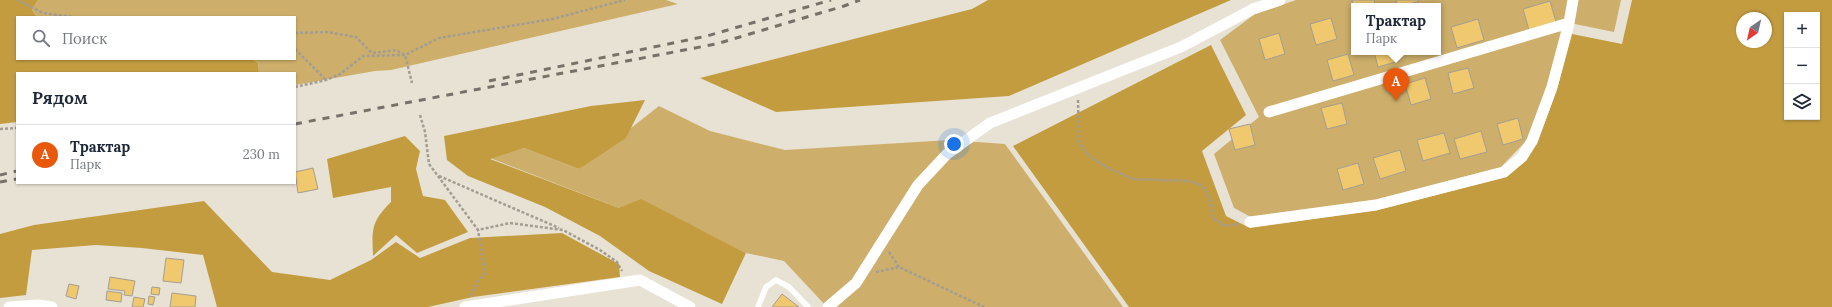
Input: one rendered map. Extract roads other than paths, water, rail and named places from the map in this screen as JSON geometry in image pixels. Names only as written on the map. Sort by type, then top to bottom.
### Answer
[{"type":"street","points":[[828,307],[856,283],[881,241],[918,185],[947,154],[990,123],[1181,47],[1253,9],[1280,0]]},
{"type":"street","points":[[1250,222],[1376,205],[1504,172],[1522,157],[1532,141],[1552,87],[1569,23],[1573,0]]},
{"type":"street","points":[[1269,112],[1569,23]]},
{"type":"street","points":[[470,306],[640,280],[690,307]]},
{"type":"street","points":[[9,307],[38,305],[52,307]]},
{"type":"lane","points":[[758,307],[766,287],[776,280],[789,287],[808,307]]},
{"type":"railway","points":[[489,81],[707,36],[831,0]]},
{"type":"railway","points":[[296,124],[716,44],[860,0]]},
{"type":"railway","points":[[0,175],[16,171]]},
{"type":"railway","points":[[0,182],[16,179]]},
{"type":"place","name":"Трактар","points":[[1396,101]]}]
